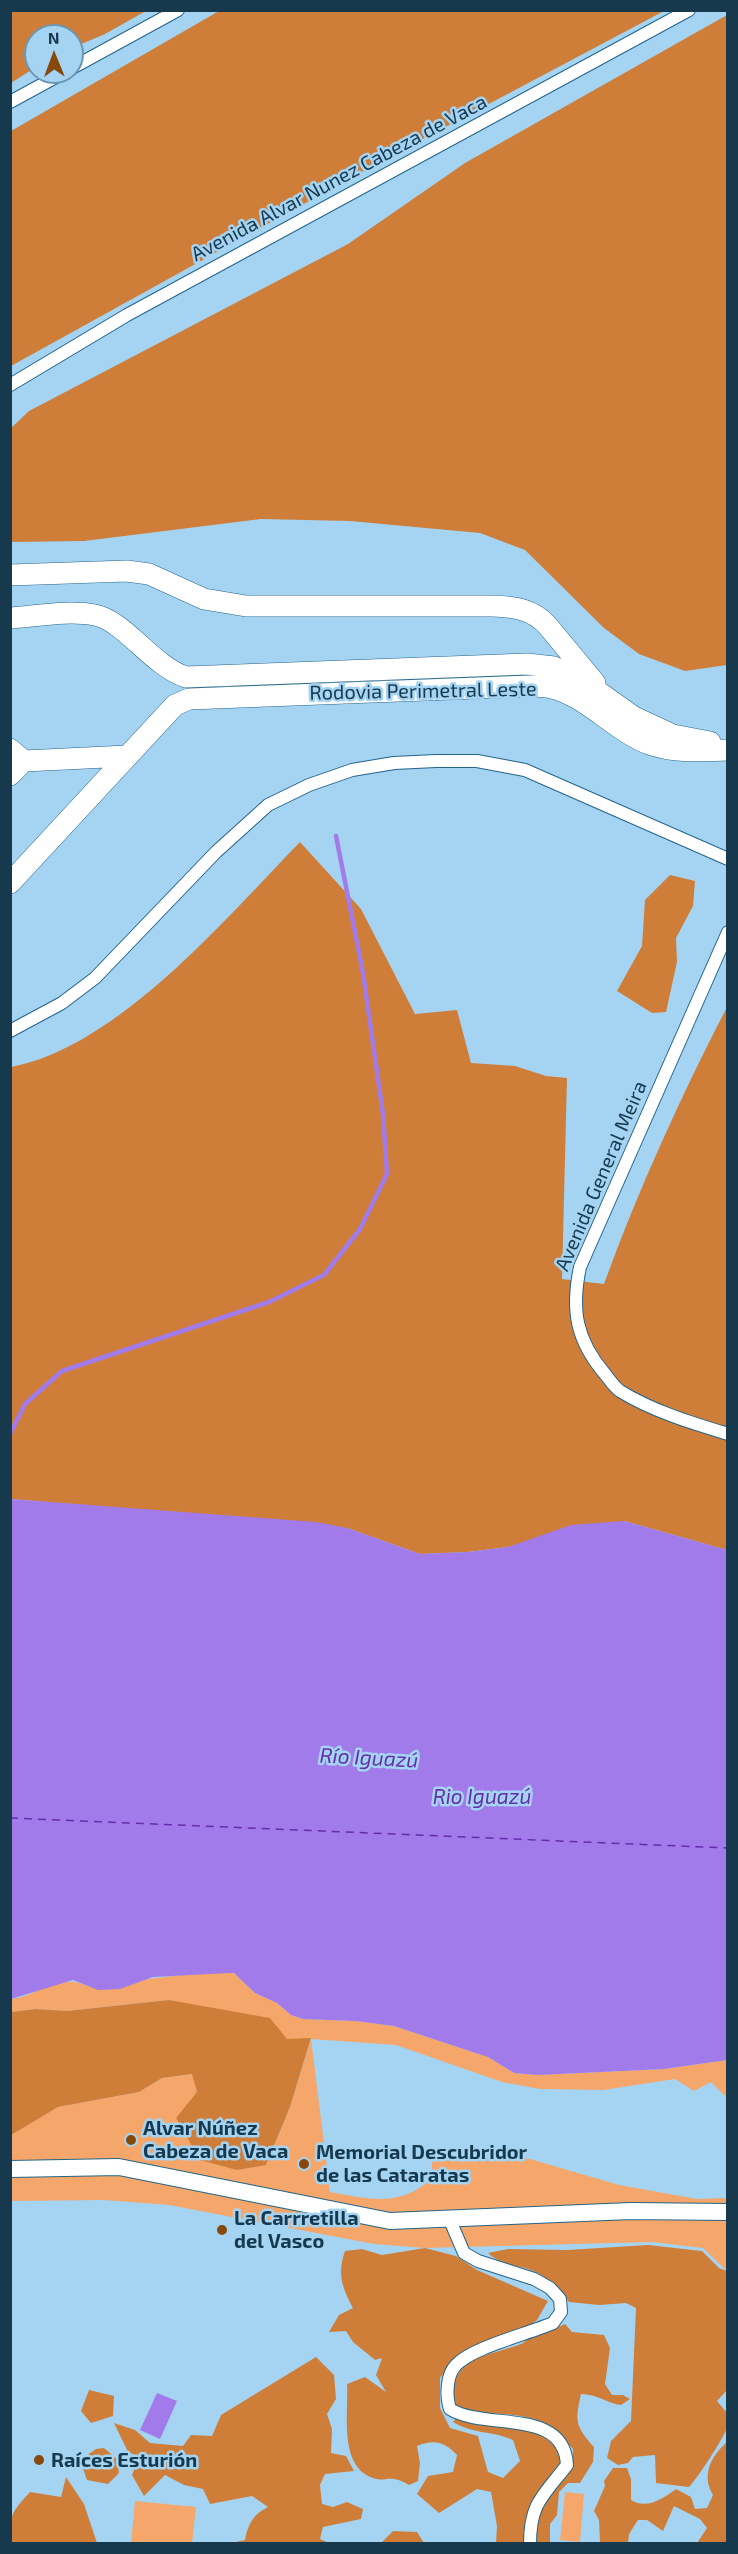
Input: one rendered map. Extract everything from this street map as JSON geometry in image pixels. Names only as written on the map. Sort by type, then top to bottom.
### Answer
[{"type":"highway","name":"Rodovia Perimetral Leste","points":[[10,574],[127,571],[149,574],[204,599],[246,606],[493,606],[525,609],[539,616],[604,693]]},
{"type":"highway","name":"Rodovia Perimetral Leste","points":[[10,618],[94,615],[112,624],[171,672],[186,677],[527,664],[554,667],[604,693],[634,717],[673,735],[707,741],[727,750]]},
{"type":"highway","name":"Rodovia Perimetral Leste","points":[[10,883],[176,705],[189,699],[529,686],[554,688],[577,700],[623,732],[650,744],[682,752],[727,750]]},
{"type":"highway","points":[[15,762],[127,756]]},
{"type":"main road","points":[[10,2169],[119,2167],[390,2221],[631,2211],[728,2212]]},
{"type":"street","points":[[84,61],[178,10]]},
{"type":"street","name":"Avenida Alvar Nunez Cabeza de Vaca","points":[[10,385],[128,315],[689,10]]},
{"type":"street","points":[[10,102],[43,84]]},
{"type":"street","points":[[10,1031],[62,1003],[95,978],[216,852],[268,805],[309,785],[352,770],[394,763],[436,761],[477,761],[525,770],[728,860]]},
{"type":"street","name":"Avenida General Meira","points":[[728,932],[580,1267],[574,1296],[578,1328],[595,1362],[619,1390],[683,1420],[728,1434]]},
{"type":"street","points":[[449,2218],[464,2253],[478,2261],[534,2279],[550,2288],[561,2299],[561,2312],[553,2323],[471,2353],[454,2367],[446,2397],[450,2409],[462,2417],[536,2426],[554,2435],[566,2450],[567,2465],[534,2508],[530,2520],[530,2544]]},
{"type":"shaded area","points":[[11,10],[146,10],[105,34],[84,43],[84,24],[24,24],[24,75],[11,83]]},
{"type":"shaded area","points":[[219,11],[664,11],[387,158],[11,366],[11,131]]},
{"type":"shaded area","points":[[727,15],[727,665],[685,671],[639,654],[604,628],[525,550],[480,533],[350,521],[261,519],[84,541],[11,542],[11,428],[29,411],[348,244],[465,163]]},
{"type":"shaded area","points":[[300,842],[361,909],[415,1014],[457,1010],[471,1063],[515,1066],[546,1076],[567,1078],[562,1279],[604,1284],[661,1144],[727,1007],[727,1550],[624,1521],[508,1547],[468,1552],[420,1554],[347,1528],[11,1499],[11,1067],[51,1055],[91,1034],[130,1007],[168,976]]},
{"type":"shaded area","points":[[670,875],[695,881],[693,906],[676,938],[677,962],[666,1012],[652,1013],[617,991],[642,946],[645,900]]},
{"type":"shaded area","points":[[200,1973],[234,1973],[255,1993],[277,2003],[291,2015],[303,2019],[356,2021],[394,2026],[488,2057],[514,2073],[538,2075],[664,2069],[727,2060],[727,2098],[711,2082],[694,2091],[675,2079],[603,2090],[540,2089],[502,2082],[396,2045],[287,2039],[169,2000],[67,2011],[36,2009],[11,2012],[11,1999],[59,1983],[78,1982],[87,1986]]},
{"type":"shaded area","points":[[169,2000],[270,2018],[287,2039],[311,2038],[290,2107],[266,2165],[237,2170],[200,2160],[176,2118],[197,2092],[192,2074],[162,2078],[139,2092],[58,2107],[11,2135],[11,2012],[36,2009],[67,2011]]},
{"type":"shaded area","points":[[311,2039],[330,2192],[371,2199],[396,2197],[420,2188],[432,2178],[432,2162],[499,2154],[530,2159],[619,2185],[697,2199],[727,2198],[727,2271],[703,2248],[652,2242],[425,2248],[374,2244],[169,2205],[104,2200],[11,2201],[10,2135],[58,2107],[139,2092],[162,2078],[193,2074],[197,2092],[237,2170],[267,2164],[290,2107]]},
{"type":"shaded area","points":[[648,2245],[702,2251],[719,2268],[727,2271],[727,2390],[717,2401],[727,2413],[727,2426],[710,2459],[689,2487],[656,2483],[655,2455],[633,2457],[628,2463],[618,2465],[607,2458],[611,2441],[631,2421],[636,2308],[626,2303],[599,2305],[569,2302],[546,2278],[528,2269],[502,2262],[488,2253],[508,2249],[567,2250]]},
{"type":"shaded area","points":[[425,2248],[456,2256],[477,2270],[548,2301],[537,2320],[510,2340],[458,2355],[440,2378],[440,2408],[450,2428],[478,2436],[488,2472],[503,2478],[520,2461],[513,2440],[460,2426],[453,2422],[456,2418],[529,2431],[543,2436],[559,2450],[561,2466],[534,2502],[527,2521],[525,2543],[496,2543],[497,2526],[491,2492],[477,2489],[439,2513],[417,2494],[428,2476],[453,2472],[457,2455],[444,2445],[434,2442],[417,2446],[420,2463],[418,2481],[409,2485],[393,2479],[373,2478],[362,2472],[354,2462],[348,2437],[347,2384],[365,2377],[386,2392],[376,2375],[382,2358],[375,2360],[353,2342],[346,2331],[329,2332],[339,2315],[353,2308],[341,2274],[345,2251],[362,2249],[382,2255]]},
{"type":"shaded area","points":[[565,2324],[572,2332],[604,2335],[610,2348],[605,2384],[612,2395],[623,2395],[630,2399],[621,2405],[581,2394],[578,2423],[583,2434],[594,2447],[593,2462],[580,2483],[568,2483],[559,2492],[557,2515],[550,2524],[550,2543],[535,2543],[539,2513],[548,2497],[571,2470],[573,2449],[555,2430],[531,2418],[476,2412],[455,2407],[454,2390],[457,2377],[472,2361],[521,2344],[535,2331],[553,2329]]},
{"type":"shaded area","points":[[316,2357],[334,2375],[336,2399],[327,2414],[332,2429],[331,2453],[346,2456],[354,2471],[325,2474],[320,2485],[322,2504],[333,2507],[347,2502],[363,2509],[361,2519],[323,2527],[320,2539],[329,2543],[231,2543],[245,2540],[252,2520],[268,2507],[252,2496],[210,2504],[203,2489],[184,2485],[165,2475],[144,2496],[132,2475],[139,2457],[128,2452],[114,2423],[135,2430],[150,2443],[183,2446],[191,2435],[212,2436],[221,2415]]},
{"type":"shaded area","points":[[89,2390],[114,2396],[113,2416],[91,2423],[81,2411]]},
{"type":"shaded area","points":[[727,2442],[727,2543],[697,2543],[707,2528],[700,2519],[674,2506],[663,2531],[647,2520],[638,2520],[629,2534],[628,2543],[600,2542],[599,2520],[594,2511],[605,2486],[604,2481],[613,2468],[627,2468],[631,2479],[631,2500],[637,2503],[655,2502],[676,2489],[691,2497],[695,2509],[707,2508],[713,2495],[709,2488],[709,2466],[716,2453]]},
{"type":"shaded area","points":[[104,2448],[117,2459],[119,2473],[108,2484],[87,2480],[80,2460],[96,2449]]},
{"type":"shaded area","points":[[66,2477],[84,2504],[97,2543],[11,2543],[11,2520],[18,2505],[30,2492],[61,2497]]},
{"type":"shaded area","points":[[565,2492],[584,2494],[580,2542],[560,2540]]},
{"type":"shaded area","points":[[135,2501],[196,2507],[192,2543],[131,2543]]},
{"type":"shaded area","points":[[393,2531],[417,2532],[424,2543],[381,2543]]},
{"type":"water","name":"Rio Iguazú","points":[[10,1499],[316,1522],[347,1528],[420,1554],[468,1552],[508,1547],[571,1525],[624,1521],[727,1550],[727,2060],[664,2069],[538,2075],[514,2073],[488,2057],[394,2026],[356,2021],[303,2019],[291,2015],[277,2003],[255,1993],[234,1973],[153,1977],[120,1989],[98,1990],[73,1980],[11,1999]]},
{"type":"water","points":[[157,2393],[177,2401],[160,2439],[140,2430]]},
{"type":"waterway","points":[[10,1434],[25,1404],[62,1371],[269,1302],[324,1275],[360,1229],[387,1174],[383,1114],[363,973],[336,836]]},
{"type":"ferry route","points":[[10,1818],[728,1848]]},
{"type":"place","name":"Alvar Núñez Cabeza de Vaca","points":[[131,2140]]},
{"type":"place","name":"Memorial Descubridor de las Cataratas","points":[[304,2164]]},
{"type":"place","name":"La Carrretilla del Vasco","points":[[222,2230]]},
{"type":"place","name":"Raíces Esturión","points":[[39,2460]]},
{"type":"water label","name":"Río Iguazú","points":[[369,1758]]}]
